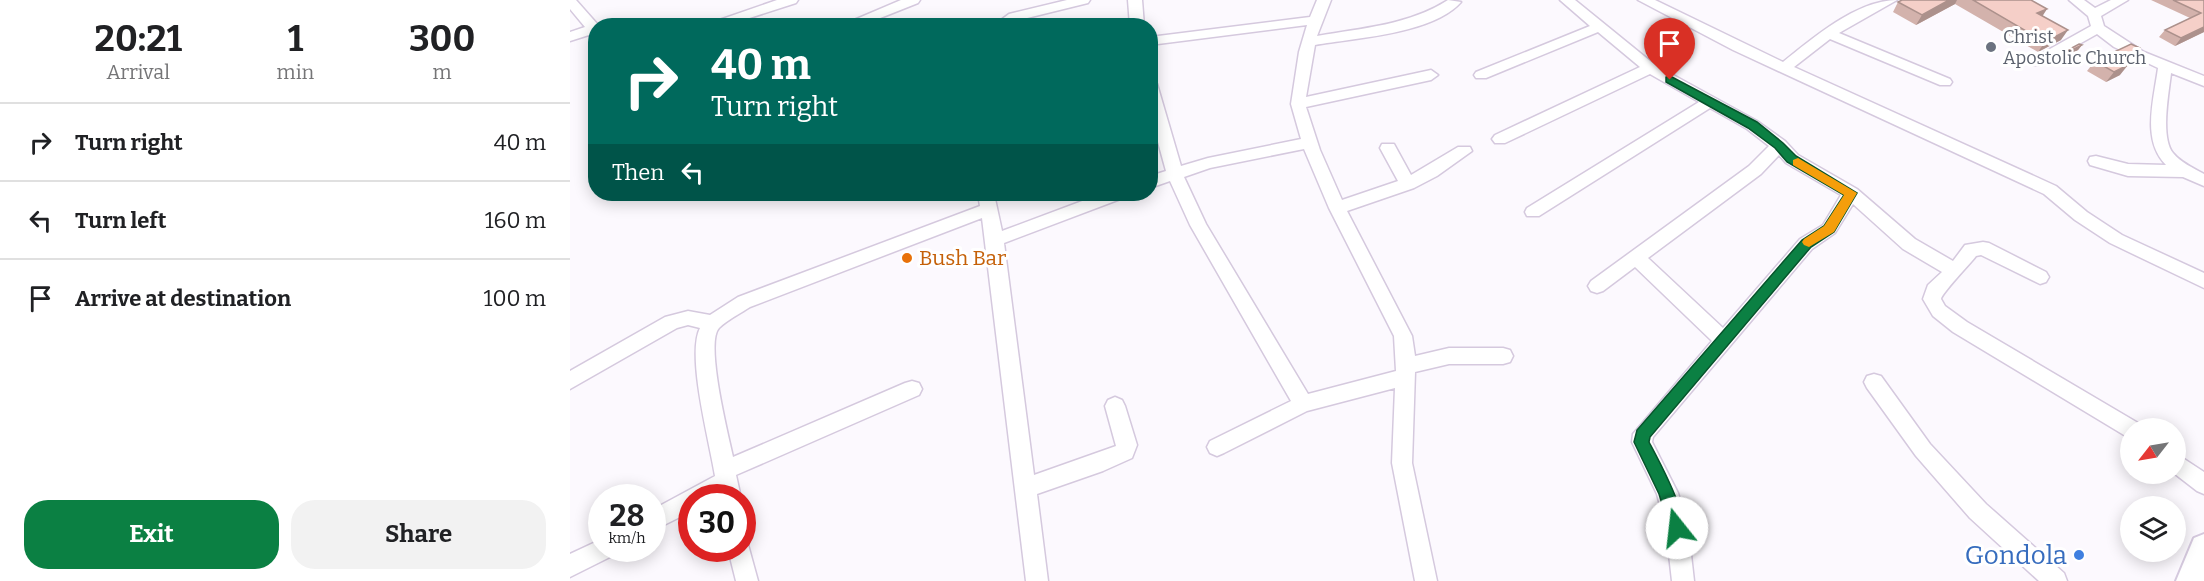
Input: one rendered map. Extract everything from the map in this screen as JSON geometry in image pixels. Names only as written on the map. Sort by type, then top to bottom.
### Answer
[{"type":"main road","points":[[2190,581],[2204,547]]},
{"type":"street","points":[[735,18],[791,0]]},
{"type":"street","points":[[867,18],[912,0]]},
{"type":"street","points":[[1012,18],[1083,0]]},
{"type":"street","points":[[1135,0],[1136,18]]},
{"type":"street","points":[[1324,0],[1309,42],[1298,104],[1310,142],[1337,208],[1403,336],[1406,371],[1402,464],[1426,581]]},
{"type":"street","points":[[1567,0],[1650,68],[1752,125],[1779,145],[1792,159],[1851,193],[1909,244],[1955,271]]},
{"type":"street","points":[[1645,0],[1784,68],[2050,190],[2081,216],[2116,239],[2204,281]]},
{"type":"street","points":[[1784,68],[1828,33],[1890,0]]},
{"type":"street","points":[[2076,0],[2096,21],[2139,55],[2204,81]]},
{"type":"street","points":[[2037,62],[2096,21],[2121,0]]},
{"type":"street","points":[[570,1],[588,23]]},
{"type":"street","points":[[1309,42],[1410,24],[1434,15],[1454,2]]},
{"type":"street","points":[[1158,40],[1315,20]]},
{"type":"street","points":[[1481,75],[1599,27]]},
{"type":"street","points":[[570,37],[588,32]]},
{"type":"street","points":[[1828,33],[1945,82]]},
{"type":"street","points":[[2165,65],[2159,131],[2163,153],[2183,171],[2204,180]]},
{"type":"street","points":[[1500,139],[1650,68]]},
{"type":"street","points":[[1298,104],[1431,75]]},
{"type":"street","points":[[1533,212],[1709,102]]},
{"type":"street","points":[[1158,113],[1175,174],[1198,225],[1304,404]]},
{"type":"street","points":[[1158,179],[1208,163],[1310,142]]},
{"type":"street","points":[[1597,286],[1755,170],[1779,145]]},
{"type":"street","points":[[1388,148],[1408,184]]},
{"type":"street","points":[[1337,208],[1408,184],[1464,151]]},
{"type":"street","points":[[2096,161],[2128,170],[2183,171]]},
{"type":"street","points":[[1683,581],[1677,528],[1667,494],[1642,442],[1643,434],[1806,244],[1829,229],[1851,193]]},
{"type":"street","points":[[912,389],[728,483],[705,363],[705,337],[712,323],[744,302],[987,201],[995,240],[1036,581]]},
{"type":"street","points":[[995,240],[1098,201]]},
{"type":"street","points":[[2040,277],[1983,248],[1971,250],[1955,271],[1934,290],[1932,299],[1939,310],[1960,327],[2120,422]]},
{"type":"street","points":[[1637,258],[1724,340]]},
{"type":"street","points":[[570,381],[672,322],[688,318],[712,323]]},
{"type":"street","points":[[1217,447],[1304,404],[1449,356],[1503,356]]},
{"type":"street","points":[[1874,382],[1923,450],[1978,512],[2056,581]]},
{"type":"street","points":[[1025,488],[1103,462],[1125,452],[1127,445],[1115,406]]},
{"type":"street","points":[[2186,470],[2204,484]]},
{"type":"street","points":[[570,566],[588,556]]},
{"type":"street","points":[[742,562],[747,581]]},
{"type":"building","points":[[1902,0],[1949,0],[1922,15],[1898,2]]},
{"type":"building","points":[[1973,0],[2031,0],[2047,9],[2037,13],[2068,30],[2045,42]]},
{"type":"building","points":[[2173,0],[2204,0],[2204,27],[2181,38],[2165,30],[2201,13]]},
{"type":"building","points":[[2079,44],[2082,45],[2066,51]]},
{"type":"building","points":[[2131,44],[2140,48],[2128,65],[2114,72],[2095,61]]},
{"type":"slow traffic","points":[[1798,162],[1851,193],[1829,229],[1809,242]]},
{"type":"place","name":"Christ Apostolic Church","points":[[1991,47]]},
{"type":"place","name":"Bush Bar","points":[[907,258]]},
{"type":"place","name":"Gondola","points":[[2079,555]]},
{"type":"route","points":[[1670,80],[1752,125],[1779,145],[1792,159],[1851,193],[1829,229],[1806,244],[1643,434],[1642,442],[1645,451],[1667,494],[1677,528]]}]
